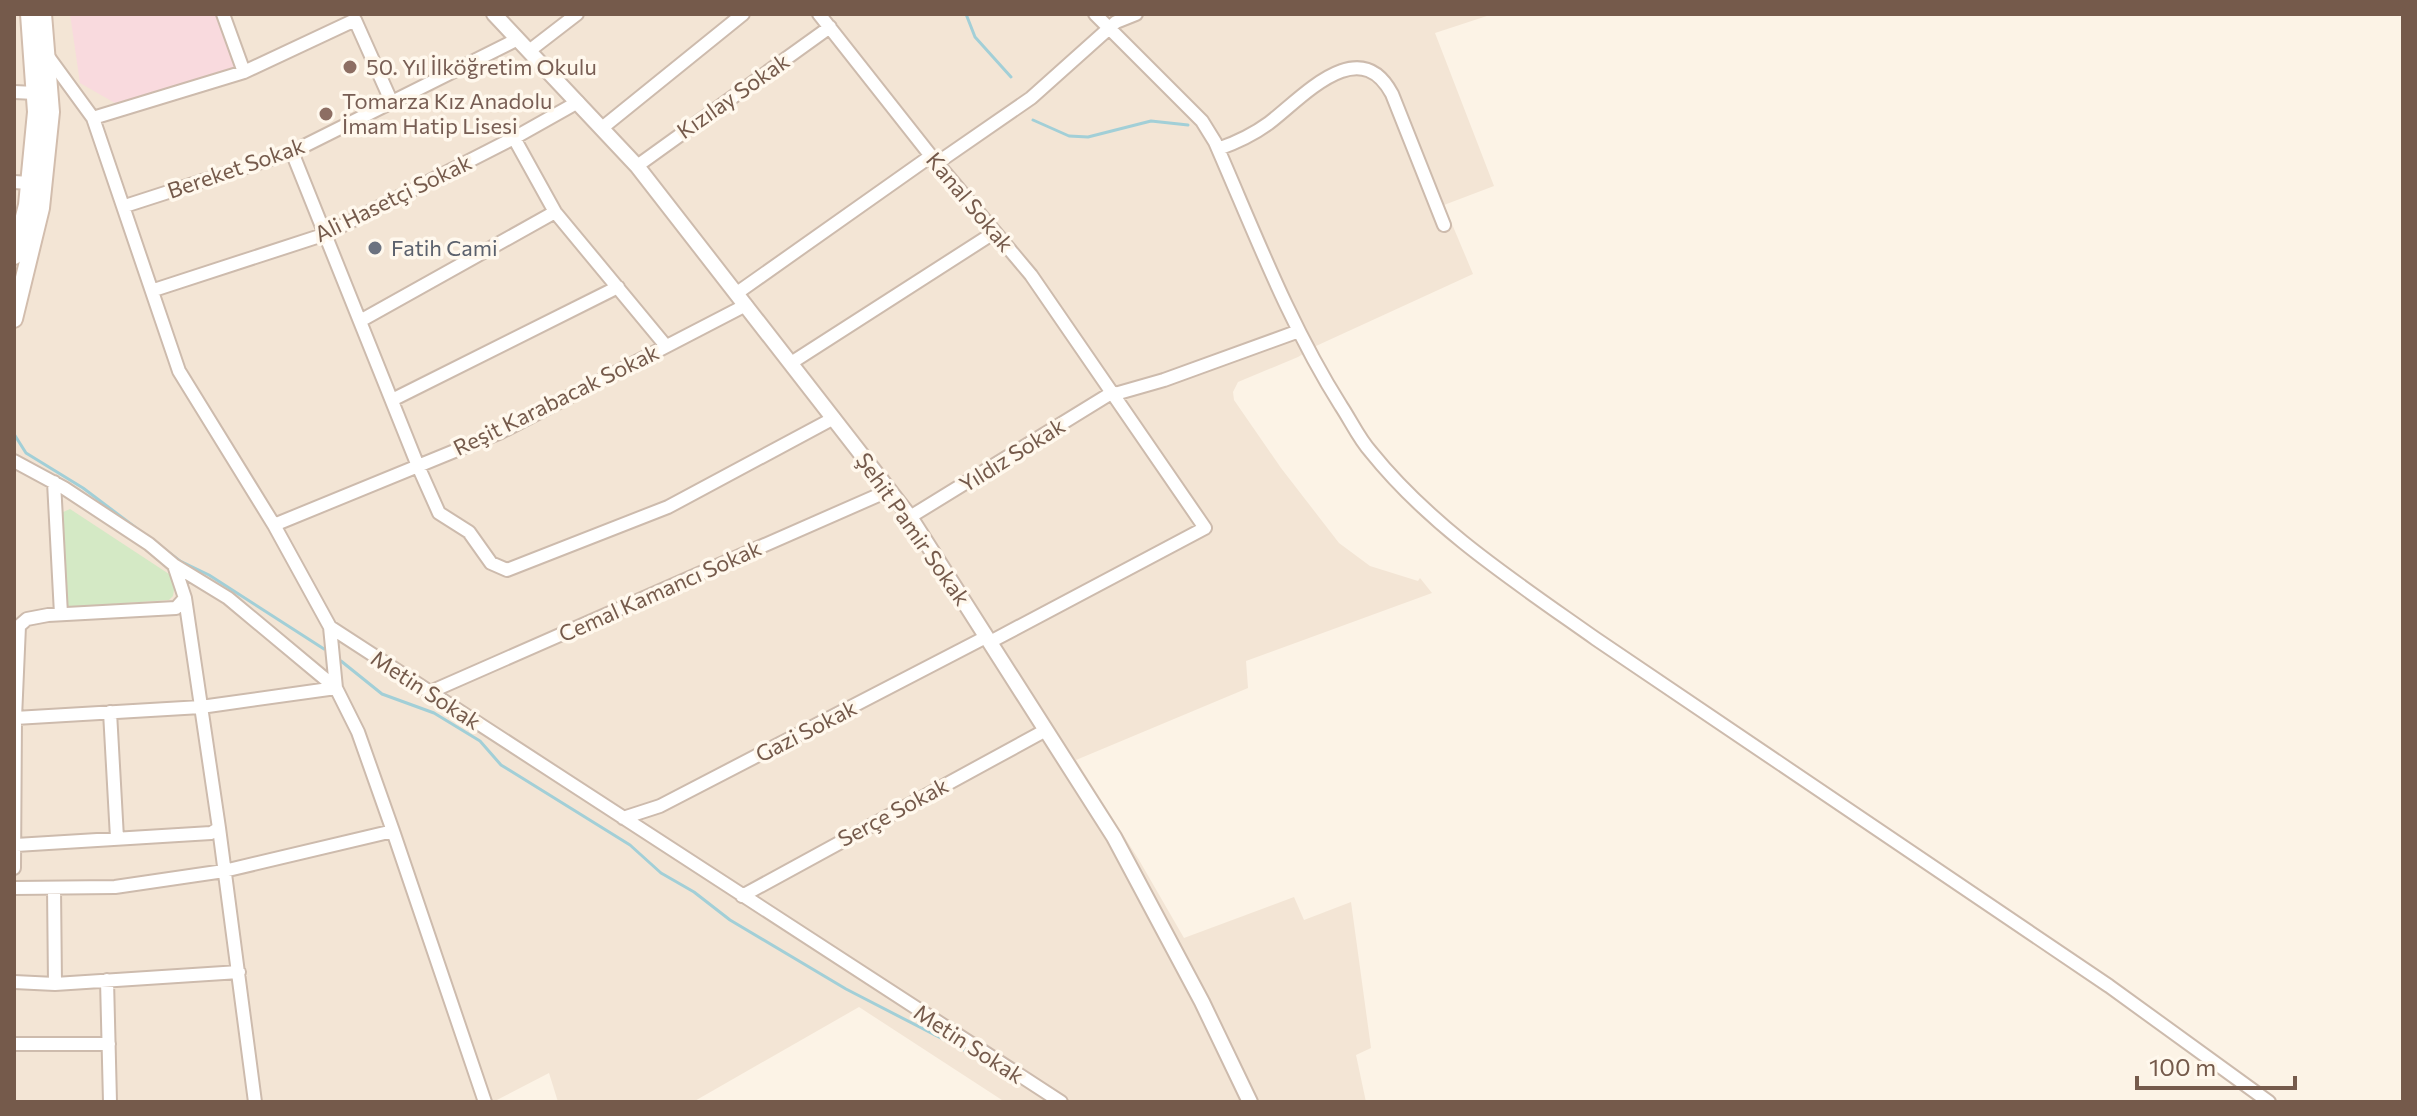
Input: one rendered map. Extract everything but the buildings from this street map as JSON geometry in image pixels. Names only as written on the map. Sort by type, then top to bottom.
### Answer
[{"type":"main road","points":[[14,319],[41,208],[51,112],[47,55],[29,18]]},
{"type":"main road","points":[[14,256],[27,205],[21,183],[36,112],[29,18]]},
{"type":"street","points":[[223,14],[244,72]]},
{"type":"street","name":"Şehit Pamir Sokak","points":[[494,14],[637,166],[910,517],[1114,837],[1202,1002],[1250,1102]]},
{"type":"street","name":"Bereket Sokak","points":[[125,206],[292,152],[392,103],[523,45],[577,14]]},
{"type":"street","points":[[602,128],[743,14]]},
{"type":"street","name":"Kanal Sokak","points":[[819,14],[1031,275],[1205,528]]},
{"type":"street","points":[[1095,14],[1113,21],[1202,121],[1320,372],[1370,452],[1431,516],[1596,639],[2109,986],[2269,1102]]},
{"type":"street","points":[[1113,21],[1136,14]]},
{"type":"street","points":[[93,118],[244,72],[355,20],[392,103]]},
{"type":"street","name":"Reşit Karabacak Sokak","points":[[274,525],[501,432],[666,346],[742,299],[934,159],[1031,98],[1113,21]]},
{"type":"street","name":"Kızılay Sokak","points":[[637,166],[830,27]]},
{"type":"street","name":"Metin Sokak","points":[[47,55],[93,118],[179,371],[274,525],[330,627],[1061,1102]]},
{"type":"street","points":[[1216,146],[1266,126],[1343,69],[1369,69],[1392,94],[1444,225]]},
{"type":"street","points":[[14,92],[35,93]]},
{"type":"street","name":"Ali Hasetçi Sokak","points":[[154,290],[326,234],[578,102]]},
{"type":"street","points":[[514,138],[555,212],[666,346]]},
{"type":"street","points":[[292,152],[439,513],[469,532],[491,563],[507,570],[668,507],[834,418]]},
{"type":"street","points":[[360,321],[555,212]]},
{"type":"street","points":[[791,363],[995,232]]},
{"type":"street","points":[[392,400],[618,287]]},
{"type":"street","name":"Yıldız Sokak","points":[[910,517],[1114,393],[1164,380],[1299,331]]},
{"type":"street","points":[[14,461],[118,522],[174,565],[228,598],[336,688]]},
{"type":"street","points":[[54,482],[61,614]]},
{"type":"street","name":"Cemal Kamancı Sokak","points":[[430,692],[890,490]]},
{"type":"street","name":"Gazi Sokak","points":[[623,818],[660,806],[1205,528]]},
{"type":"street","points":[[174,565],[185,598],[255,1102]]},
{"type":"street","points":[[14,868],[19,626],[27,619],[61,614],[176,608],[185,598]]},
{"type":"street","points":[[330,627],[336,688],[358,732],[485,1102]]},
{"type":"street","points":[[15,718],[201,707],[336,688]]},
{"type":"street","points":[[110,712],[117,838]]},
{"type":"street","name":"Serçe Sokak","points":[[742,896],[1046,730]]},
{"type":"street","points":[[16,845],[211,833],[219,828]]},
{"type":"street","points":[[14,888],[115,887],[224,871],[393,831]]},
{"type":"street","points":[[54,888],[55,984]]},
{"type":"street","points":[[14,982],[55,984],[239,972]]},
{"type":"street","points":[[107,980],[110,1102]]},
{"type":"street","points":[[14,1044],[109,1044]]},
{"type":"shaded area","points":[[14,14],[1493,14],[1435,33],[1494,186],[1444,205],[1473,274],[1238,382],[1233,392],[1234,400],[1281,468],[1339,543],[1370,566],[1418,581],[1420,578],[1432,593],[1246,661],[1248,688],[1076,760],[1184,938],[1294,897],[1304,920],[1351,902],[1371,1048],[1356,1055],[1366,1102],[1005,1102],[859,1007],[693,1102],[558,1102],[549,1073],[493,1102],[14,1102]]},
{"type":"shaded area","points":[[70,14],[216,14],[236,69],[115,103],[80,83]]},
{"type":"green space","points":[[70,509],[172,576],[175,583],[173,596],[169,600],[69,607],[61,513]]},
{"type":"waterway","points":[[966,14],[975,37],[1011,77]]},
{"type":"waterway","points":[[1033,120],[1069,136],[1088,137],[1151,121],[1188,125]]},
{"type":"waterway","points":[[14,434],[26,453],[83,488],[180,561],[209,575],[324,649]]},
{"type":"waterway","points":[[341,661],[382,694],[434,713],[480,741],[501,765],[630,845],[661,873],[694,892],[730,920],[846,989],[999,1068]]},
{"type":"place","name":"50. Yıl İlköğretim Okulu","points":[[350,67]]},
{"type":"place","name":"Tomarza Kız Anadolu İmam Hatip Lisesi","points":[[326,114]]},
{"type":"place","name":"Fatih Cami","points":[[375,248]]}]
